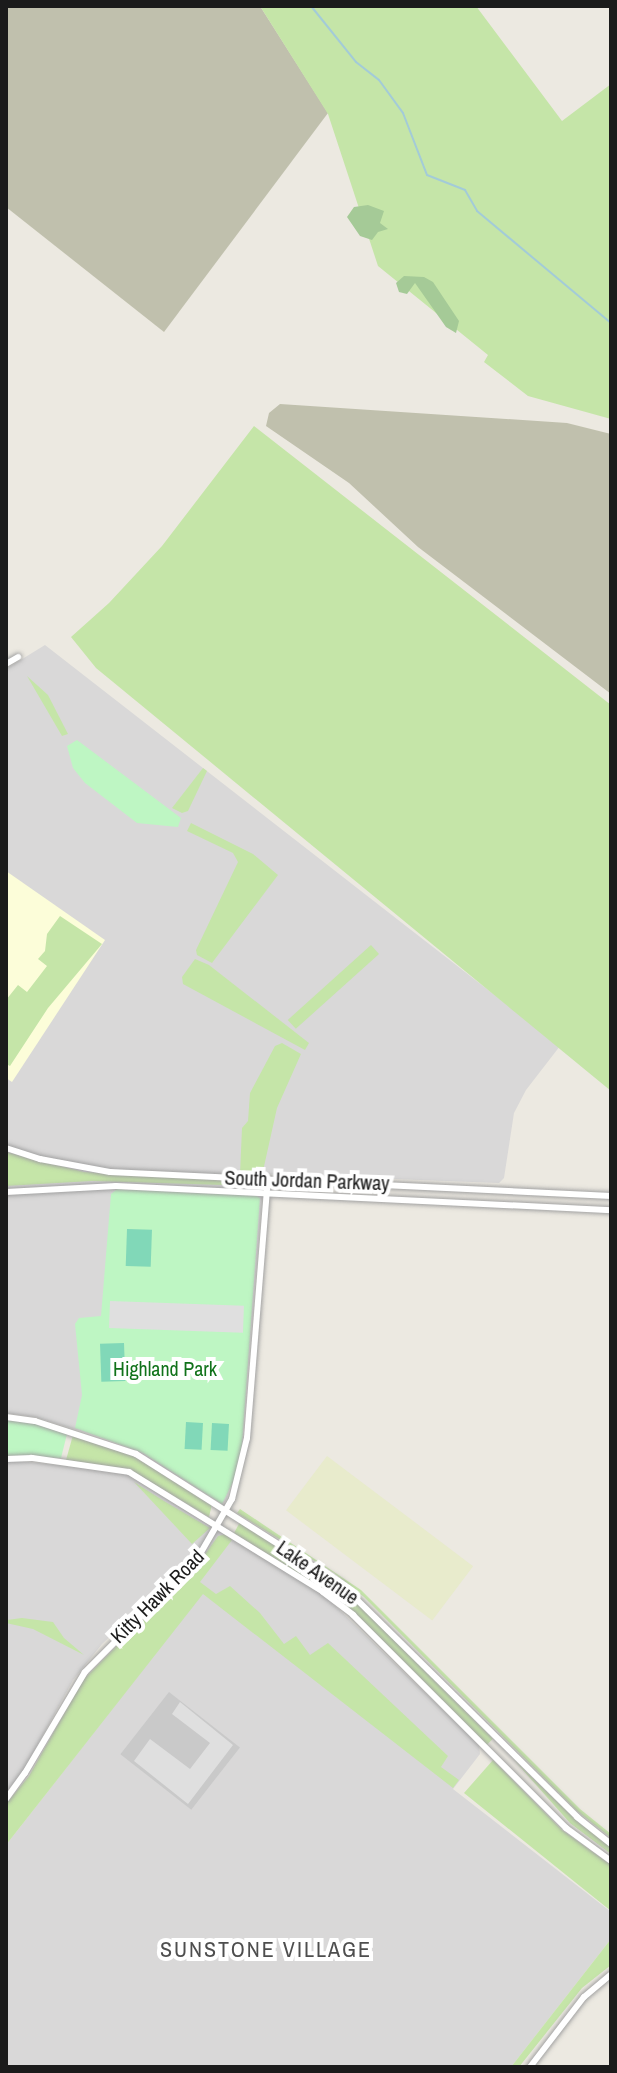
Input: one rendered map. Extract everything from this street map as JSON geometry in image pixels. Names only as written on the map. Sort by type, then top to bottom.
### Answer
[{"type":"street","points":[[6,664],[18,657]]},
{"type":"street","name":"South Jordan Parkway","points":[[6,1148],[92,1170],[611,1196]]},
{"type":"street","name":"Kitty Hawk Road","points":[[6,1799],[30,1766],[85,1672],[190,1567],[227,1511],[242,1469],[247,1438],[268,1179]]},
{"type":"street","name":"South Jordan Parkway","points":[[6,1192],[116,1186],[611,1210]]},
{"type":"street","name":"Lake Avenue","points":[[6,1417],[35,1421],[136,1454],[359,1599],[577,1817],[611,1844]]},
{"type":"street","name":"Lake Avenue","points":[[6,1459],[26,1457],[125,1471],[219,1526],[342,1606],[566,1828],[611,1861]]},
{"type":"street","points":[[530,2067],[588,1992],[611,1974]]},
{"type":"shaded area","points":[[6,6],[260,6],[328,113],[164,332],[6,207]]},
{"type":"shaded area","points":[[280,404],[567,423],[611,434],[611,694],[418,547],[349,483],[266,426],[269,413]]},
{"type":"shaded area","points":[[45,645],[560,1046],[526,1090],[514,1113],[504,1178],[499,1183],[264,1174],[242,1445],[226,1501],[222,1504],[129,1446],[35,1417],[6,1413],[6,669]]},
{"type":"shaded area","points":[[6,871],[105,940],[12,1082],[6,1078]]},
{"type":"shaded area","points":[[110,1301],[244,1306],[243,1333],[109,1328]]},
{"type":"shaded area","points":[[327,1456],[473,1566],[432,1620],[286,1510]]},
{"type":"shaded area","points":[[8,1460],[125,1472],[325,1596],[479,1745],[480,1754],[453,1789],[611,1912],[611,1939],[511,2067],[6,2067],[6,1845],[202,1594],[177,1573],[102,1644],[73,1680],[25,1768],[6,1793]]},
{"type":"shaded area","points":[[169,1692],[240,1747],[191,1810],[120,1754]]},
{"type":"shaded area","points":[[180,1702],[233,1745],[188,1804],[134,1761],[150,1739],[190,1769],[210,1743],[172,1714]]},
{"type":"green space","points":[[260,6],[476,6],[562,121],[611,84],[611,419],[528,396],[484,362],[488,355],[378,266],[328,114]]},
{"type":"green space","points":[[368,205],[384,211],[380,223],[388,229],[378,232],[372,240],[360,236],[347,217],[354,207]]},
{"type":"green space","points":[[404,276],[424,277],[433,282],[459,321],[456,333],[446,327],[415,283],[407,294],[399,292],[396,283]]},
{"type":"green space","points":[[254,426],[611,705],[611,1091],[96,668],[71,637],[109,603],[162,546]]},
{"type":"green space","points":[[27,676],[48,695],[68,734],[62,736]]},
{"type":"green space","points":[[77,740],[181,818],[178,827],[137,823],[85,783],[73,768],[67,746]]},
{"type":"green space","points":[[203,768],[207,771],[188,811],[182,813],[172,808]]},
{"type":"green space","points":[[191,823],[253,854],[278,875],[212,963],[197,955],[196,950],[238,862],[233,853],[187,831]]},
{"type":"green space","points":[[60,916],[102,944],[48,1008],[10,1066],[6,1064],[6,1000],[18,985],[27,992],[47,966],[38,959],[45,951],[47,934]]},
{"type":"green space","points":[[371,945],[379,954],[296,1029],[288,1020]]},
{"type":"green space","points":[[195,959],[209,965],[309,1043],[305,1050],[183,984],[182,977]]},
{"type":"green space","points":[[282,1043],[301,1054],[277,1108],[263,1171],[258,1175],[240,1174],[242,1128],[248,1121],[250,1093],[275,1046]]},
{"type":"green space","points":[[6,1152],[84,1172],[257,1182],[256,1186],[92,1181],[6,1186]]},
{"type":"green space","name":"Highland Park","points":[[117,1189],[255,1195],[260,1198],[242,1445],[234,1480],[222,1504],[143,1453],[75,1428],[82,1395],[75,1324],[79,1318],[101,1316],[111,1194]]},
{"type":"green space","points":[[127,1229],[152,1230],[151,1267],[126,1266]]},
{"type":"green space","points":[[124,1343],[125,1381],[101,1382],[100,1344]]},
{"type":"green space","points":[[6,1419],[30,1422],[67,1434],[61,1458],[6,1457]]},
{"type":"green space","points":[[186,1422],[203,1423],[202,1450],[185,1449]]},
{"type":"green space","points":[[212,1423],[229,1424],[228,1451],[211,1450]]},
{"type":"green space","points":[[73,1435],[130,1454],[212,1504],[209,1517],[132,1471],[66,1460]]},
{"type":"green space","points":[[134,1482],[164,1501],[210,1528],[192,1544]]},
{"type":"green space","points":[[240,1509],[361,1590],[580,1809],[611,1834],[611,1838],[577,1811],[364,1597],[334,1573],[237,1513]]},
{"type":"green space","points":[[240,1522],[343,1591],[336,1597],[234,1533]]},
{"type":"green space","points":[[226,1534],[232,1540],[200,1582],[216,1594],[230,1586],[260,1613],[284,1644],[296,1636],[310,1655],[328,1643],[448,1756],[441,1767],[459,1780],[453,1788],[203,1594],[6,1845],[6,1804],[29,1776],[83,1680],[198,1564],[218,1536]]},
{"type":"green space","points":[[350,1596],[493,1739],[486,1746],[343,1603]]},
{"type":"green space","points":[[22,1618],[53,1622],[64,1638],[84,1655],[33,1629],[6,1623],[7,1620]]},
{"type":"green space","points":[[513,1759],[579,1823],[611,1846],[611,1854],[570,1823]]},
{"type":"green space","points":[[493,1760],[562,1830],[611,1865],[611,1911],[464,1793]]},
{"type":"green space","points":[[611,1939],[611,1965],[582,1988],[519,2067],[511,2067]]},
{"type":"waterway","points":[[311,6],[356,62],[379,80],[403,113],[427,175],[465,190],[477,211],[611,323]]},
{"type":"district","name":"SUNSTONE VILLAGE","points":[[266,1950]]}]
